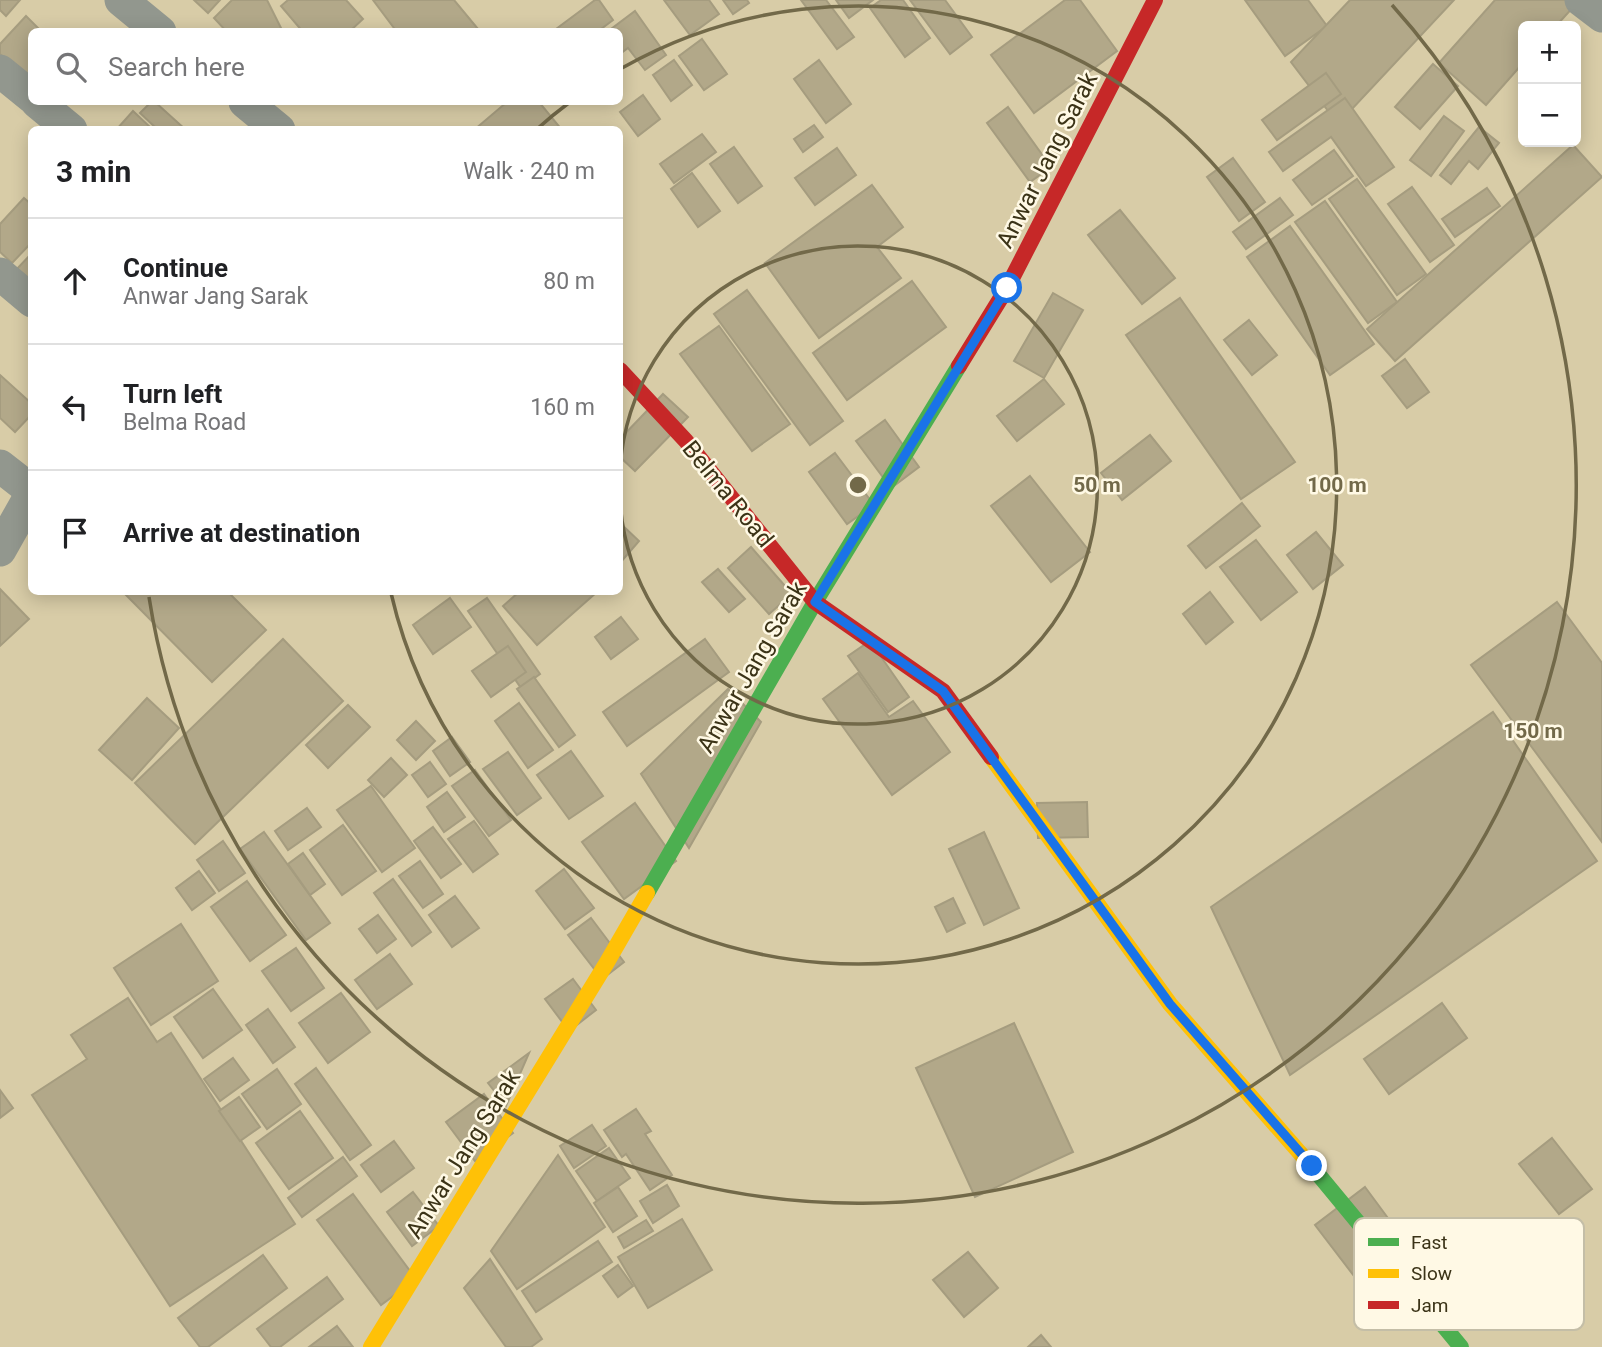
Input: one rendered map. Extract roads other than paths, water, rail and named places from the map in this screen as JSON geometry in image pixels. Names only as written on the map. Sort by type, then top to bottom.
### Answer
[{"type":"main road","name":"Anwar Jang Sarak","points":[[371,1347],[606,964],[815,602],[1007,288],[1155,0]]},
{"type":"main road","name":"Belma Road","points":[[623,373],[686,441],[815,602],[943,691],[1170,1004],[1355,1218]]},
{"type":"main road","name":"Belma Road","points":[[1447,1330],[1461,1347]]},
{"type":"street","points":[[121,0],[155,28]]},
{"type":"street","points":[[1581,0],[1602,16]]},
{"type":"street","points":[[0,71],[28,94]]},
{"type":"street","points":[[41,105],[66,126]]},
{"type":"street","points":[[249,105],[274,126]]},
{"type":"street","points":[[0,274],[28,298]]},
{"type":"street","points":[[0,466],[28,489]]},
{"type":"street","points":[[0,550],[28,499]]}]
